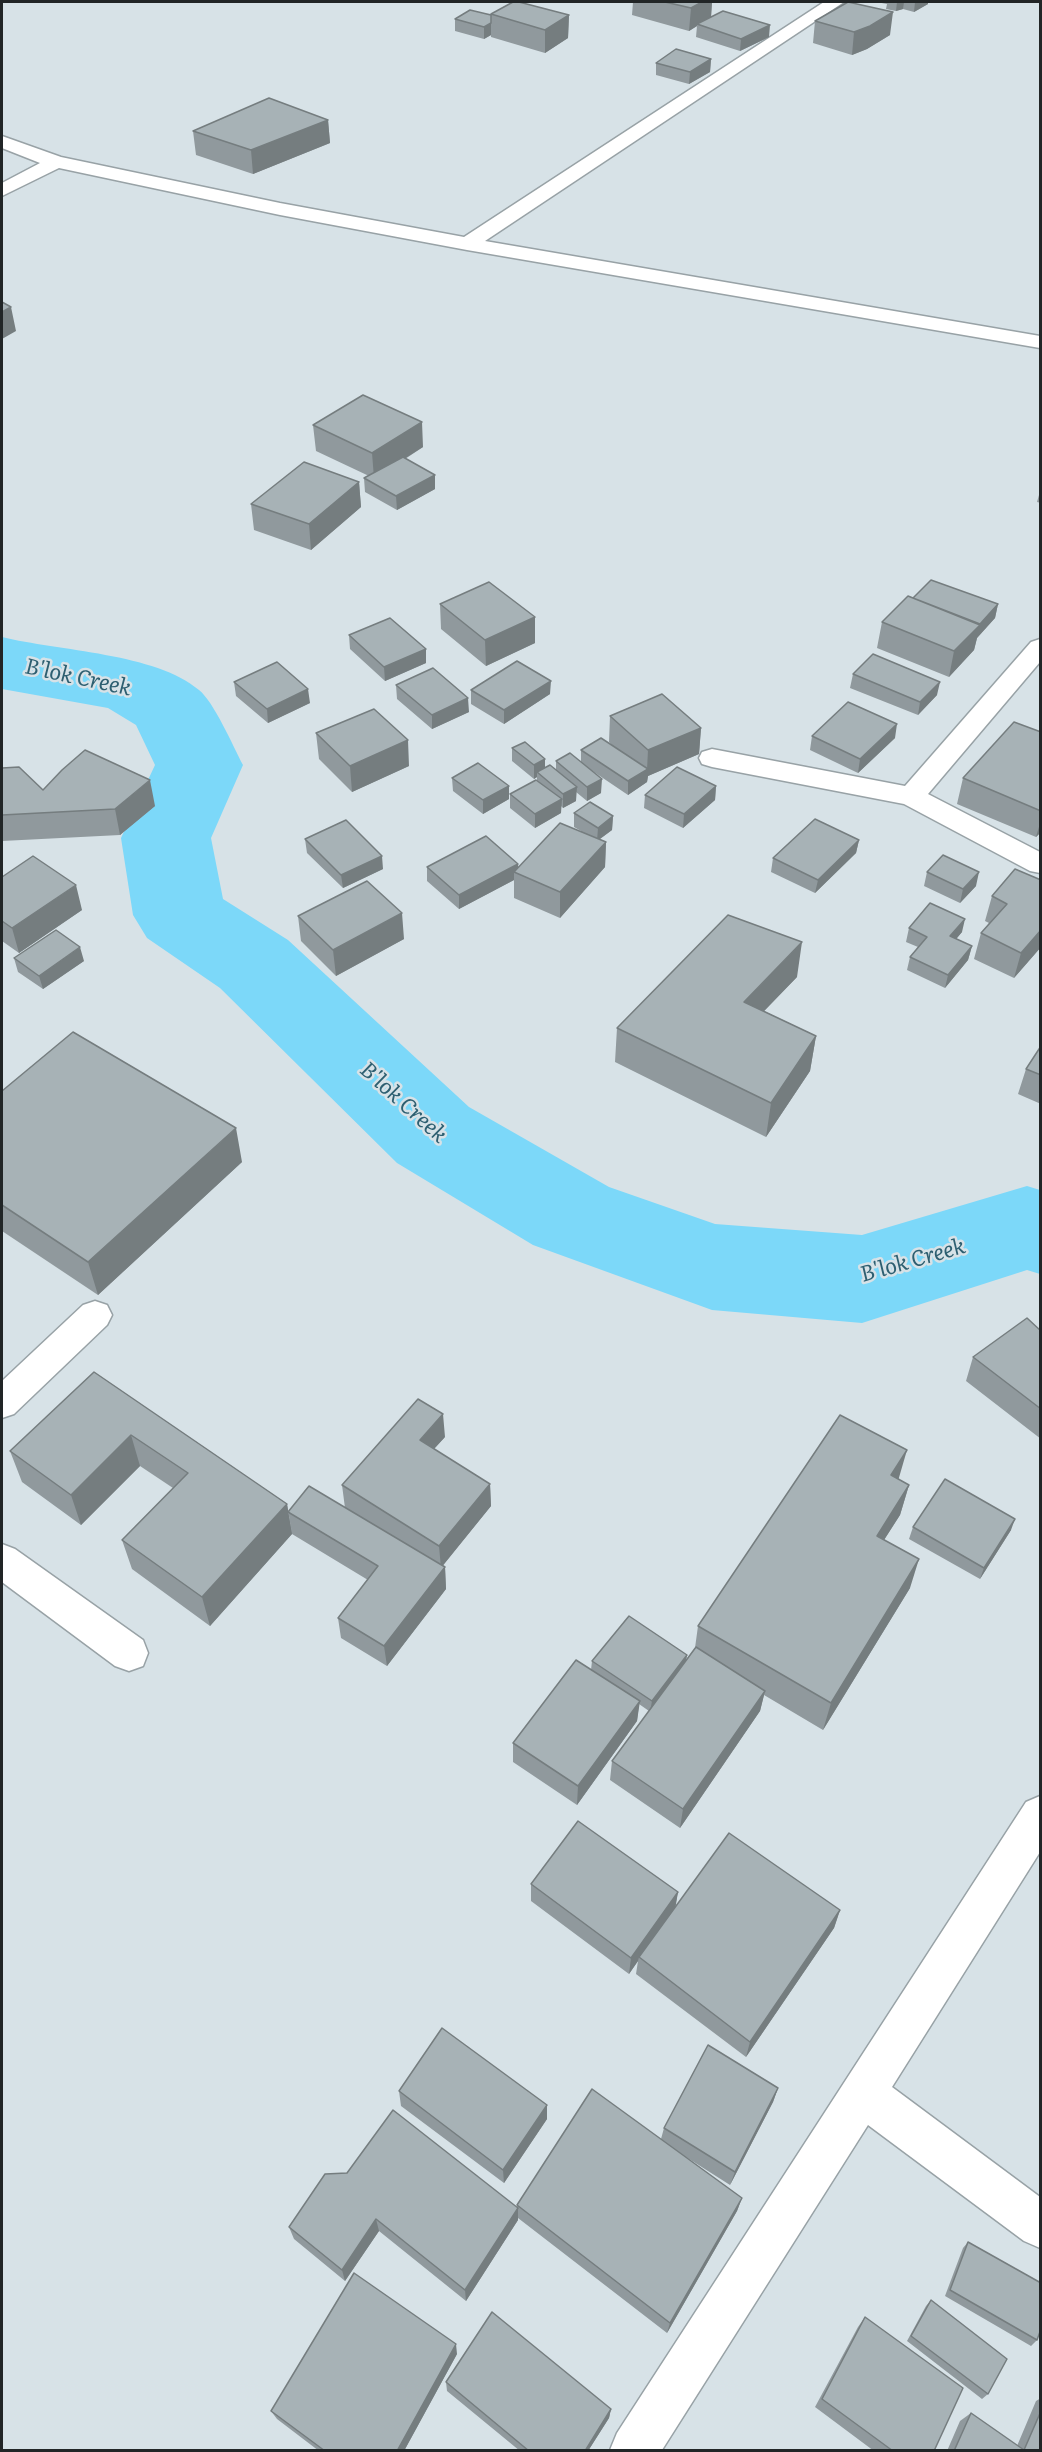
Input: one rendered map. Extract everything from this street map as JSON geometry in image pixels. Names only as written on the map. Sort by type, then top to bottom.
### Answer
[{"type":"street","points":[[467,244],[835,2]]},
{"type":"street","points":[[2,142],[56,162],[269,207],[467,244],[1041,342]]},
{"type":"street","points":[[2,190],[56,162]]},
{"type":"street","points":[[912,796],[1041,647]]},
{"type":"street","points":[[712,758],[912,796],[1041,864]]},
{"type":"street","points":[[2,1403],[95,1315]]},
{"type":"street","points":[[2,1562],[129,1653]]},
{"type":"street","points":[[634,2451],[1041,1816]]},
{"type":"street","points":[[864,2094],[1041,2225]]},
{"type":"building","points":[[513,2],[569,15],[545,30],[491,14]]},
{"type":"building","points":[[665,2],[702,2],[691,8]]},
{"type":"building","points":[[848,2],[893,12],[870,26],[854,32],[815,21]]},
{"type":"building","points":[[470,10],[491,15],[491,23],[484,27],[455,19]]},
{"type":"building","points":[[723,11],[770,25],[741,39],[697,24]]},
{"type":"building","points":[[676,49],[711,59],[690,72],[656,63]]},
{"type":"building","points":[[269,98],[328,120],[251,150],[193,131]]},
{"type":"building","points":[[2,302],[11,307],[2,312]]},
{"type":"building","points":[[363,395],[422,422],[372,453],[313,425]]},
{"type":"building","points":[[403,457],[435,475],[396,496],[364,478]]},
{"type":"building","points":[[304,462],[359,482],[309,524],[251,504]]},
{"type":"building","points":[[931,580],[998,604],[980,624],[913,598]]},
{"type":"building","points":[[489,582],[535,617],[485,640],[440,604]]},
{"type":"building","points":[[908,596],[980,625],[954,651],[882,622]]},
{"type":"building","points":[[390,618],[426,649],[384,667],[349,635]]},
{"type":"building","points":[[873,654],[940,682],[920,702],[853,674]]},
{"type":"building","points":[[517,661],[551,681],[504,710],[471,690]]},
{"type":"building","points":[[277,662],[308,689],[267,709],[234,682]]},
{"type":"building","points":[[433,668],[468,698],[432,715],[396,685]]},
{"type":"building","points":[[662,694],[701,728],[648,750],[610,716]]},
{"type":"building","points":[[848,702],[897,724],[860,759],[812,736]]},
{"type":"building","points":[[374,709],[408,740],[350,766],[316,733]]},
{"type":"building","points":[[1014,722],[1041,732],[1041,811],[963,778]]},
{"type":"building","points":[[601,738],[648,769],[628,781],[581,750]]},
{"type":"building","points":[[525,742],[545,759],[534,765],[512,748]]},
{"type":"building","points":[[85,750],[150,780],[115,809],[2,815],[2,768],[19,767],[43,790]]},
{"type":"building","points":[[570,753],[602,779],[587,787],[556,761]]},
{"type":"building","points":[[478,763],[509,786],[483,800],[452,778]]},
{"type":"building","points":[[550,765],[577,787],[563,794],[537,772]]},
{"type":"building","points":[[677,767],[716,786],[684,814],[645,795]]},
{"type":"building","points":[[536,780],[562,799],[535,814],[510,794]]},
{"type":"building","points":[[590,802],[613,816],[598,828],[574,813]]},
{"type":"building","points":[[815,819],[859,840],[818,880],[773,858]]},
{"type":"building","points":[[346,820],[382,856],[341,875],[305,839]]},
{"type":"building","points":[[560,823],[606,842],[560,892],[514,872]]},
{"type":"building","points":[[486,836],[518,864],[459,895],[427,867]]},
{"type":"building","points":[[943,855],[979,872],[963,889],[927,872]]},
{"type":"building","points":[[33,856],[76,885],[12,928],[2,921],[2,877]]},
{"type":"building","points":[[1015,869],[1041,880],[1041,930],[1021,953],[981,933],[1007,904],[992,896]]},
{"type":"building","points":[[367,881],[402,913],[333,950],[298,916]]},
{"type":"building","points":[[930,903],[965,919],[950,936],[972,946],[948,975],[910,957],[927,937],[909,928]]},
{"type":"building","points":[[728,915],[802,942],[744,1002],[816,1036],[771,1103],[617,1028]]},
{"type":"building","points":[[56,930],[80,947],[39,976],[14,958]]},
{"type":"building","points":[[73,1032],[236,1128],[88,1262],[2,1205],[2,1091]]},
{"type":"building","points":[[1041,1046],[1041,1075],[1026,1069]]},
{"type":"building","points":[[1027,1318],[1041,1331],[1041,1409],[973,1357]]},
{"type":"building","points":[[94,1372],[287,1504],[202,1597],[122,1540],[188,1473],[131,1435],[71,1495],[10,1451]]},
{"type":"building","points":[[418,1399],[443,1414],[420,1440],[490,1484],[439,1546],[342,1485]]},
{"type":"building","points":[[840,1415],[907,1450],[891,1475],[909,1485],[877,1536],[919,1559],[831,1703],[698,1626]]},
{"type":"building","points":[[945,1479],[1015,1519],[984,1568],[913,1527]]},
{"type":"building","points":[[309,1486],[445,1567],[384,1646],[338,1618],[378,1566],[288,1512]]},
{"type":"building","points":[[629,1616],[687,1655],[652,1701],[592,1661]]},
{"type":"building","points":[[696,1647],[765,1691],[683,1809],[612,1761]]},
{"type":"building","points":[[576,1660],[640,1701],[578,1786],[513,1743]]},
{"type":"building","points":[[578,1821],[678,1892],[631,1958],[531,1884]]},
{"type":"building","points":[[729,1833],[840,1910],[750,2042],[639,1957]]},
{"type":"building","points":[[442,2028],[547,2105],[503,2170],[399,2091]]},
{"type":"building","points":[[708,2045],[778,2088],[735,2172],[664,2128]]},
{"type":"building","points":[[592,2089],[742,2198],[670,2323],[517,2205]]},
{"type":"building","points":[[393,2110],[518,2208],[465,2290],[376,2219],[342,2270],[289,2227],[325,2174],[347,2173]]},
{"type":"building","points":[[968,2242],[1041,2283],[1041,2329],[1037,2340],[950,2290]]},
{"type":"building","points":[[354,2273],[456,2344],[397,2451],[325,2451],[271,2411]]},
{"type":"building","points":[[931,2300],[1007,2359],[988,2394],[911,2336]]},
{"type":"building","points":[[492,2312],[611,2409],[585,2451],[529,2451],[446,2382]]},
{"type":"building","points":[[865,2317],[963,2388],[934,2451],[893,2451],[822,2399]]},
{"type":"building","points":[[1041,2411],[1041,2451],[954,2451],[971,2413],[1024,2450]]},
{"type":"waterway","name":"B'lok Creek","points":[[2,662],[19,668],[131,686],[170,709],[199,765],[166,838],[180,915],[254,964],[433,1135],[571,1216],[712,1267],[862,1279],[1027,1228],[1040,1232]]}]
